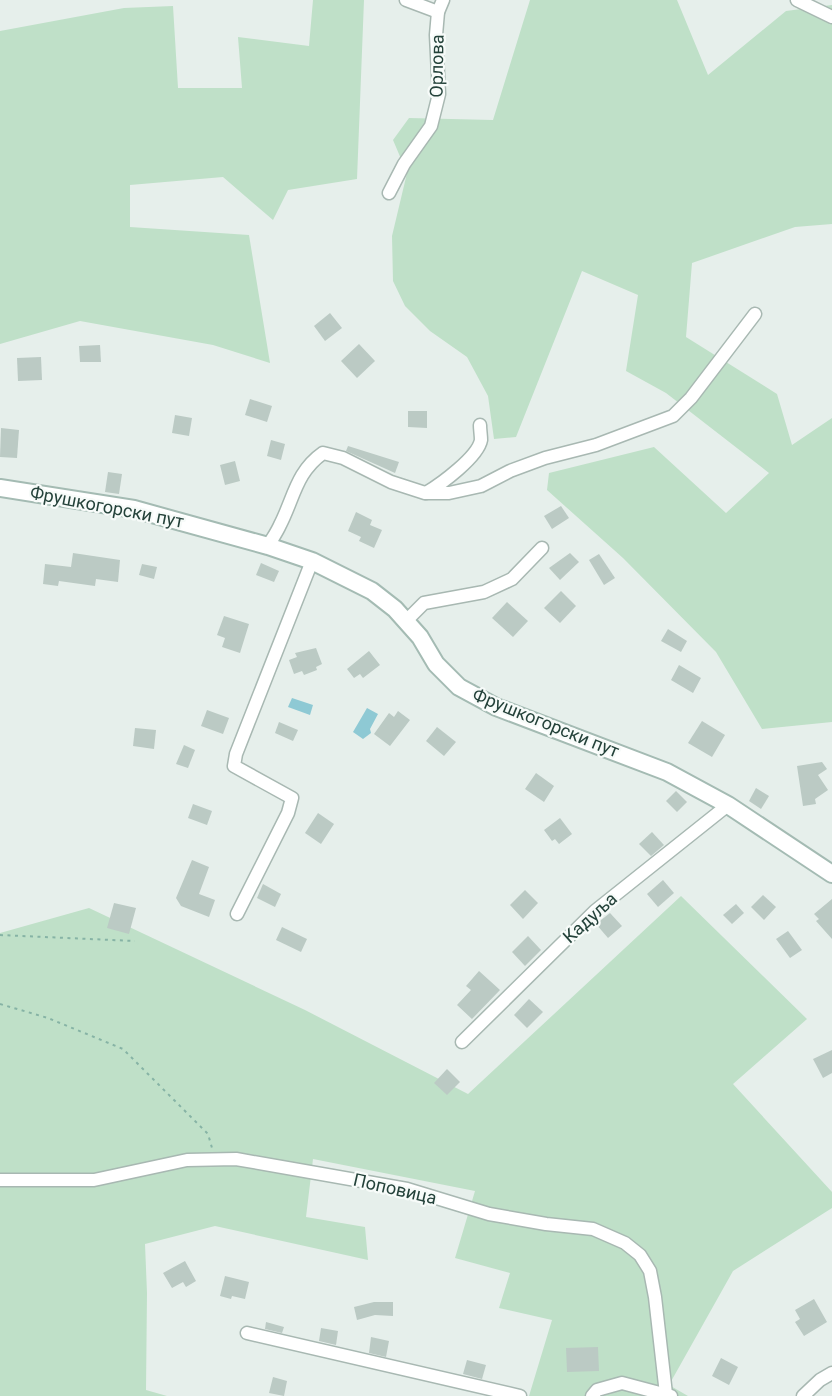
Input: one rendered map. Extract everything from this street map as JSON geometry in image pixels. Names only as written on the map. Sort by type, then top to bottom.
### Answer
[{"type":"street","points":[[406,0],[440,6]]},
{"type":"street","points":[[797,0],[832,17]]},
{"type":"street","name":"Орлова","points":[[389,193],[404,164],[431,126],[440,94],[436,34],[440,6]]},
{"type":"street","points":[[268,546],[281,524],[296,485],[310,462],[323,453],[343,458],[391,482],[425,493],[449,493],[481,486],[510,471],[545,458],[596,445],[673,416],[691,398],[755,314]]},
{"type":"street","points":[[425,493],[445,481],[462,466],[481,442],[480,425]]},
{"type":"street","name":"Фрушкогорски пут","points":[[0,488],[134,509],[268,546],[312,561],[372,591],[395,609],[420,637],[436,664],[459,687],[496,706],[667,772],[728,805],[832,874]]},
{"type":"street","points":[[406,621],[424,603],[484,592],[512,579],[542,548]]},
{"type":"street","points":[[237,914],[288,813],[292,798],[234,766],[236,754],[312,561]]},
{"type":"street","name":"Кадуља","points":[[462,1042],[596,911],[728,805]]},
{"type":"street","name":"Поповица","points":[[0,1180],[94,1180],[188,1161],[236,1159],[407,1189],[489,1214],[593,1229],[625,1243],[640,1255],[650,1271],[669,1395],[622,1383],[597,1390],[592,1396]]},
{"type":"street","points":[[247,1333],[520,1396]]},
{"type":"street","points":[[803,1396],[820,1380],[832,1373]]},
{"type":"path","points":[[0,935],[135,941]]},
{"type":"path","points":[[0,1004],[48,1018],[123,1049],[208,1134],[212,1147],[209,1159]]},
{"type":"green space","points":[[313,0],[364,0],[357,179],[288,190],[273,220],[223,177],[130,185],[130,227],[249,235],[270,363],[213,345],[80,321],[0,344],[0,31],[124,8],[173,6],[178,88],[242,88],[238,37],[309,46]]},
{"type":"green space","points":[[530,0],[677,0],[708,75],[786,11],[832,5],[832,224],[795,227],[692,263],[686,337],[777,394],[792,445],[832,418],[832,722],[762,729],[716,652],[623,558],[547,490],[549,473],[654,447],[726,513],[769,473],[666,393],[626,371],[638,295],[582,271],[516,437],[494,439],[488,396],[467,357],[430,331],[405,306],[393,281],[392,236],[407,173],[393,140],[409,118],[493,120]]},
{"type":"green space","points":[[681,896],[807,1019],[733,1084],[832,1192],[832,1208],[733,1271],[669,1385],[688,1396],[529,1396],[552,1320],[499,1308],[510,1273],[455,1258],[475,1191],[313,1159],[306,1217],[365,1227],[368,1260],[215,1226],[145,1244],[146,1390],[167,1396],[0,1396],[0,933],[89,908],[305,1010],[468,1094]]},
{"type":"water","points":[[292,698],[313,705],[310,715],[288,707]]},
{"type":"water","points":[[367,708],[378,714],[370,729],[371,733],[363,739],[353,732]]},
{"type":"building","points":[[330,313],[342,328],[325,341],[314,326]]},
{"type":"building","points":[[359,344],[375,361],[357,378],[341,361]]},
{"type":"building","points":[[100,345],[101,362],[80,362],[79,346]]},
{"type":"building","points":[[41,357],[42,380],[18,381],[17,358]]},
{"type":"building","points":[[250,399],[272,406],[267,422],[245,415]]},
{"type":"building","points":[[408,411],[427,411],[427,428],[408,427]]},
{"type":"building","points":[[175,415],[192,418],[189,436],[172,433]]},
{"type":"building","points":[[1,428],[19,430],[17,458],[0,457]]},
{"type":"building","points":[[271,440],[285,444],[281,460],[267,456]]},
{"type":"building","points":[[348,446],[399,462],[395,473],[346,451]]},
{"type":"building","points":[[235,461],[240,481],[225,485],[220,465]]},
{"type":"building","points":[[108,472],[122,474],[119,494],[105,492]]},
{"type":"building","points":[[561,506],[569,518],[552,529],[544,516]]},
{"type":"building","points":[[356,512],[372,520],[370,525],[382,530],[374,548],[359,541],[361,537],[348,531]]},
{"type":"building","points":[[73,553],[120,560],[118,582],[96,579],[95,586],[59,581],[58,586],[43,584],[45,564],[71,567]]},
{"type":"building","points":[[570,553],[579,562],[560,580],[549,568]]},
{"type":"building","points":[[599,554],[615,578],[604,585],[589,560]]},
{"type":"building","points":[[261,563],[279,571],[274,582],[256,575]]},
{"type":"building","points":[[142,564],[157,567],[154,579],[139,575]]},
{"type":"building","points":[[561,591],[576,606],[560,623],[544,608]]},
{"type":"building","points":[[507,602],[528,621],[513,637],[492,618]]},
{"type":"building","points":[[224,616],[249,624],[240,653],[222,647],[225,638],[217,635]]},
{"type":"building","points":[[668,629],[687,641],[681,652],[661,641]]},
{"type":"building","points":[[316,648],[322,664],[316,667],[317,670],[304,675],[302,671],[294,674],[289,660],[297,657],[295,653]]},
{"type":"building","points":[[369,651],[380,665],[363,678],[360,674],[354,678],[347,669]]},
{"type":"building","points":[[679,665],[701,678],[693,693],[671,680]]},
{"type":"building","points":[[207,710],[229,718],[223,734],[201,726]]},
{"type":"building","points":[[398,711],[410,720],[390,746],[374,734],[389,713],[394,717]]},
{"type":"building","points":[[702,721],[725,735],[712,757],[688,743]]},
{"type":"building","points":[[279,722],[298,730],[293,741],[275,733]]},
{"type":"building","points":[[437,727],[456,742],[444,756],[426,741]]},
{"type":"building","points":[[135,728],[156,730],[154,749],[133,746]]},
{"type":"building","points":[[184,745],[195,750],[188,768],[176,764]]},
{"type":"building","points":[[822,762],[827,769],[818,775],[828,790],[815,799],[816,804],[803,806],[797,766]]},
{"type":"building","points":[[536,773],[554,786],[544,802],[525,789]]},
{"type":"building","points":[[756,788],[769,796],[761,809],[749,801]]},
{"type":"building","points":[[676,791],[687,802],[677,812],[666,801]]},
{"type":"building","points":[[193,804],[212,811],[207,825],[188,818]]},
{"type":"building","points":[[318,813],[334,824],[321,844],[305,833]]},
{"type":"building","points":[[560,818],[572,834],[559,844],[555,839],[552,841],[544,830]]},
{"type":"building","points":[[652,832],[664,845],[651,856],[639,844]]},
{"type":"building","points":[[192,860],[209,867],[199,894],[215,900],[209,917],[181,906],[176,898]]},
{"type":"building","points":[[663,880],[674,893],[658,907],[647,894]]},
{"type":"building","points":[[263,884],[281,894],[275,907],[257,898]]},
{"type":"building","points":[[525,890],[538,903],[523,919],[510,905]]},
{"type":"building","points":[[763,895],[776,907],[764,920],[751,907]]},
{"type":"building","points":[[832,899],[832,939],[816,921],[819,919],[814,914]]},
{"type":"building","points":[[114,903],[136,908],[129,934],[107,928]]},
{"type":"building","points":[[736,904],[744,913],[732,924],[723,915]]},
{"type":"building","points":[[610,913],[622,926],[608,938],[596,924]]},
{"type":"building","points":[[282,927],[307,939],[301,952],[276,940]]},
{"type":"building","points":[[788,931],[802,950],[790,958],[776,939]]},
{"type":"building","points":[[528,936],[541,950],[525,966],[512,952]]},
{"type":"building","points":[[479,971],[500,990],[472,1019],[457,1005],[471,990],[466,986]]},
{"type":"building","points":[[529,999],[543,1012],[527,1028],[514,1015]]},
{"type":"building","points":[[832,1050],[832,1073],[823,1078],[813,1059]]},
{"type":"building","points":[[447,1069],[460,1082],[447,1095],[434,1083]]},
{"type":"building","points":[[185,1261],[196,1281],[186,1287],[183,1282],[172,1288],[163,1273]]},
{"type":"building","points":[[225,1276],[249,1282],[245,1299],[220,1296]]},
{"type":"building","points":[[814,1299],[827,1322],[804,1336],[795,1322],[800,1319],[795,1310]]},
{"type":"building","points":[[374,1302],[393,1302],[393,1316],[375,1315],[357,1320],[354,1307]]},
{"type":"building","points":[[266,1322],[284,1327],[282,1333],[265,1329]]},
{"type":"building","points":[[321,1328],[338,1331],[336,1345],[319,1341]]},
{"type":"building","points":[[371,1337],[389,1341],[386,1357],[369,1353]]},
{"type":"building","points":[[598,1347],[599,1371],[567,1372],[566,1348]]},
{"type":"building","points":[[721,1358],[738,1367],[729,1385],[712,1376]]},
{"type":"building","points":[[467,1360],[486,1365],[482,1379],[463,1374]]},
{"type":"building","points":[[273,1377],[287,1381],[284,1396],[269,1393]]}]
